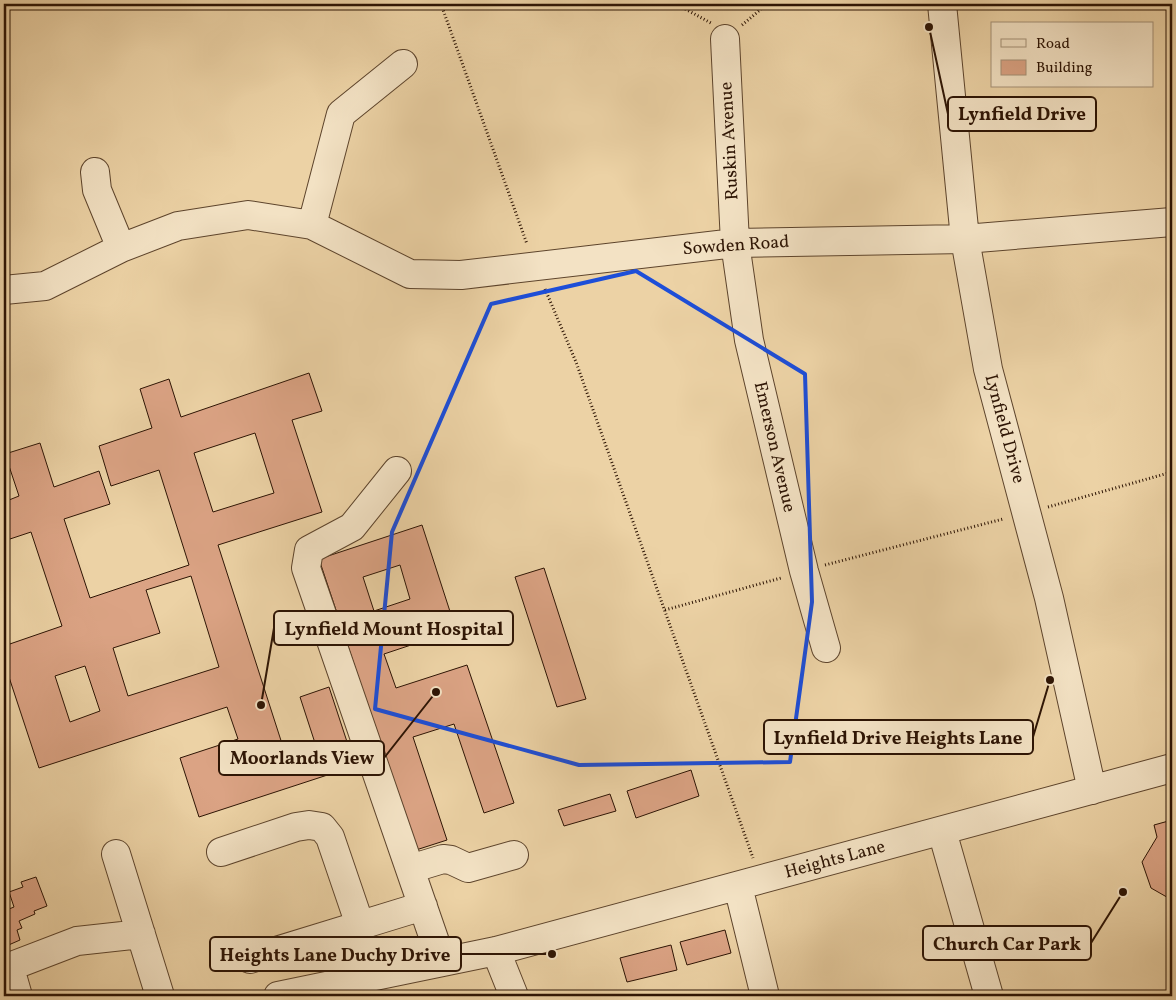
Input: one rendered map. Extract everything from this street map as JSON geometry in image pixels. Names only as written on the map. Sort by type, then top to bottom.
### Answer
[{"type":"street","name":"Lynfield Drive","points":[[942,4],[965,239],[988,369],[1049,598],[1092,790]]},
{"type":"street","name":"Ruskin Avenue","points":[[725,39],[735,243]]},
{"type":"street","points":[[312,225],[341,114],[403,64]]},
{"type":"street","points":[[95,172],[97,190],[121,248]]},
{"type":"street","name":"Sowden Road","points":[[4,290],[46,286],[121,248],[178,226],[248,215],[312,225],[410,274],[461,275],[735,243],[965,239],[1172,222]]},
{"type":"street","name":"Emerson Avenue","points":[[735,243],[749,340],[804,571],[826,648]]},
{"type":"street","points":[[397,471],[352,527],[309,550],[306,568],[442,962]]},
{"type":"street","name":"Heights Lane","points":[[278,996],[496,951],[1172,768]]},
{"type":"street","points":[[221,852],[296,827],[309,825],[322,827],[330,837],[360,925]]},
{"type":"street","points":[[942,831],[989,996]]},
{"type":"street","points":[[116,854],[160,996]]},
{"type":"street","points":[[410,869],[443,859],[451,860],[468,868],[514,855]]},
{"type":"street","points":[[750,883],[765,996]]},
{"type":"street","points":[[250,959],[423,906]]},
{"type":"street","points":[[18,996],[7,968],[77,942],[141,934]]},
{"type":"street","points":[[496,951],[514,996]]},
{"type":"path","points":[[441,4],[535,267],[576,362],[665,610],[750,883]]},
{"type":"path","points":[[665,610],[1172,472]]},
{"type":"highlighted area","points":[[636,271],[805,374],[812,602],[790,762],[579,765],[375,709],[392,532],[491,304]]},
{"type":"building","points":[[309,373],[322,411],[292,420],[322,512],[218,545],[285,753],[315,743],[300,697],[329,687],[355,766],[199,817],[180,758],[238,739],[227,707],[39,768],[4,662],[4,646],[62,626],[31,532],[4,541],[4,502],[19,496],[5,454],[40,443],[54,487],[99,471],[110,504],[64,519],[90,598],[189,565],[159,470],[111,486],[99,446],[152,428],[140,389],[169,379],[181,417]],"holes":[[[255,433],[274,493],[213,512],[194,453]],[[191,576],[219,667],[128,696],[113,648],[160,633],[146,590]],[[85,666],[100,711],[70,722],[55,676]]]},
{"type":"building","points":[[422,525],[456,630],[384,654],[396,688],[467,665],[514,803],[484,813],[454,724],[413,737],[447,840],[416,850],[319,559]],"holes":[[[400,565],[410,599],[374,611],[363,577]]]},
{"type":"building","points":[[544,568],[586,699],[557,707],[515,577]]},
{"type":"building","points":[[691,770],[699,796],[636,818],[627,791]]},
{"type":"building","points":[[610,794],[616,811],[564,826],[558,810]]},
{"type":"building","points":[[1172,820],[1172,900],[1151,888],[1142,862],[1157,837],[1154,825]]},
{"type":"building","points":[[36,877],[47,906],[34,911],[35,914],[19,921],[22,928],[17,930],[20,940],[4,947],[4,911],[14,907],[9,892],[23,887],[21,882]]},
{"type":"building","points":[[725,930],[731,953],[687,965],[680,942]]},
{"type":"building","points":[[671,945],[677,970],[627,982],[620,958]]},
{"type":"place","name":"Lynfield Drive","points":[[929,27]]},
{"type":"place","name":"Lynfield Drive Heights Lane","points":[[1050,680]]},
{"type":"place","name":"Moorlands View","points":[[436,692]]},
{"type":"place","name":"Lynfield Mount Hospital","points":[[261,705]]},
{"type":"place","name":"Church Car Park","points":[[1123,892]]},
{"type":"place","name":"Heights Lane Duchy Drive","points":[[552,954]]}]
